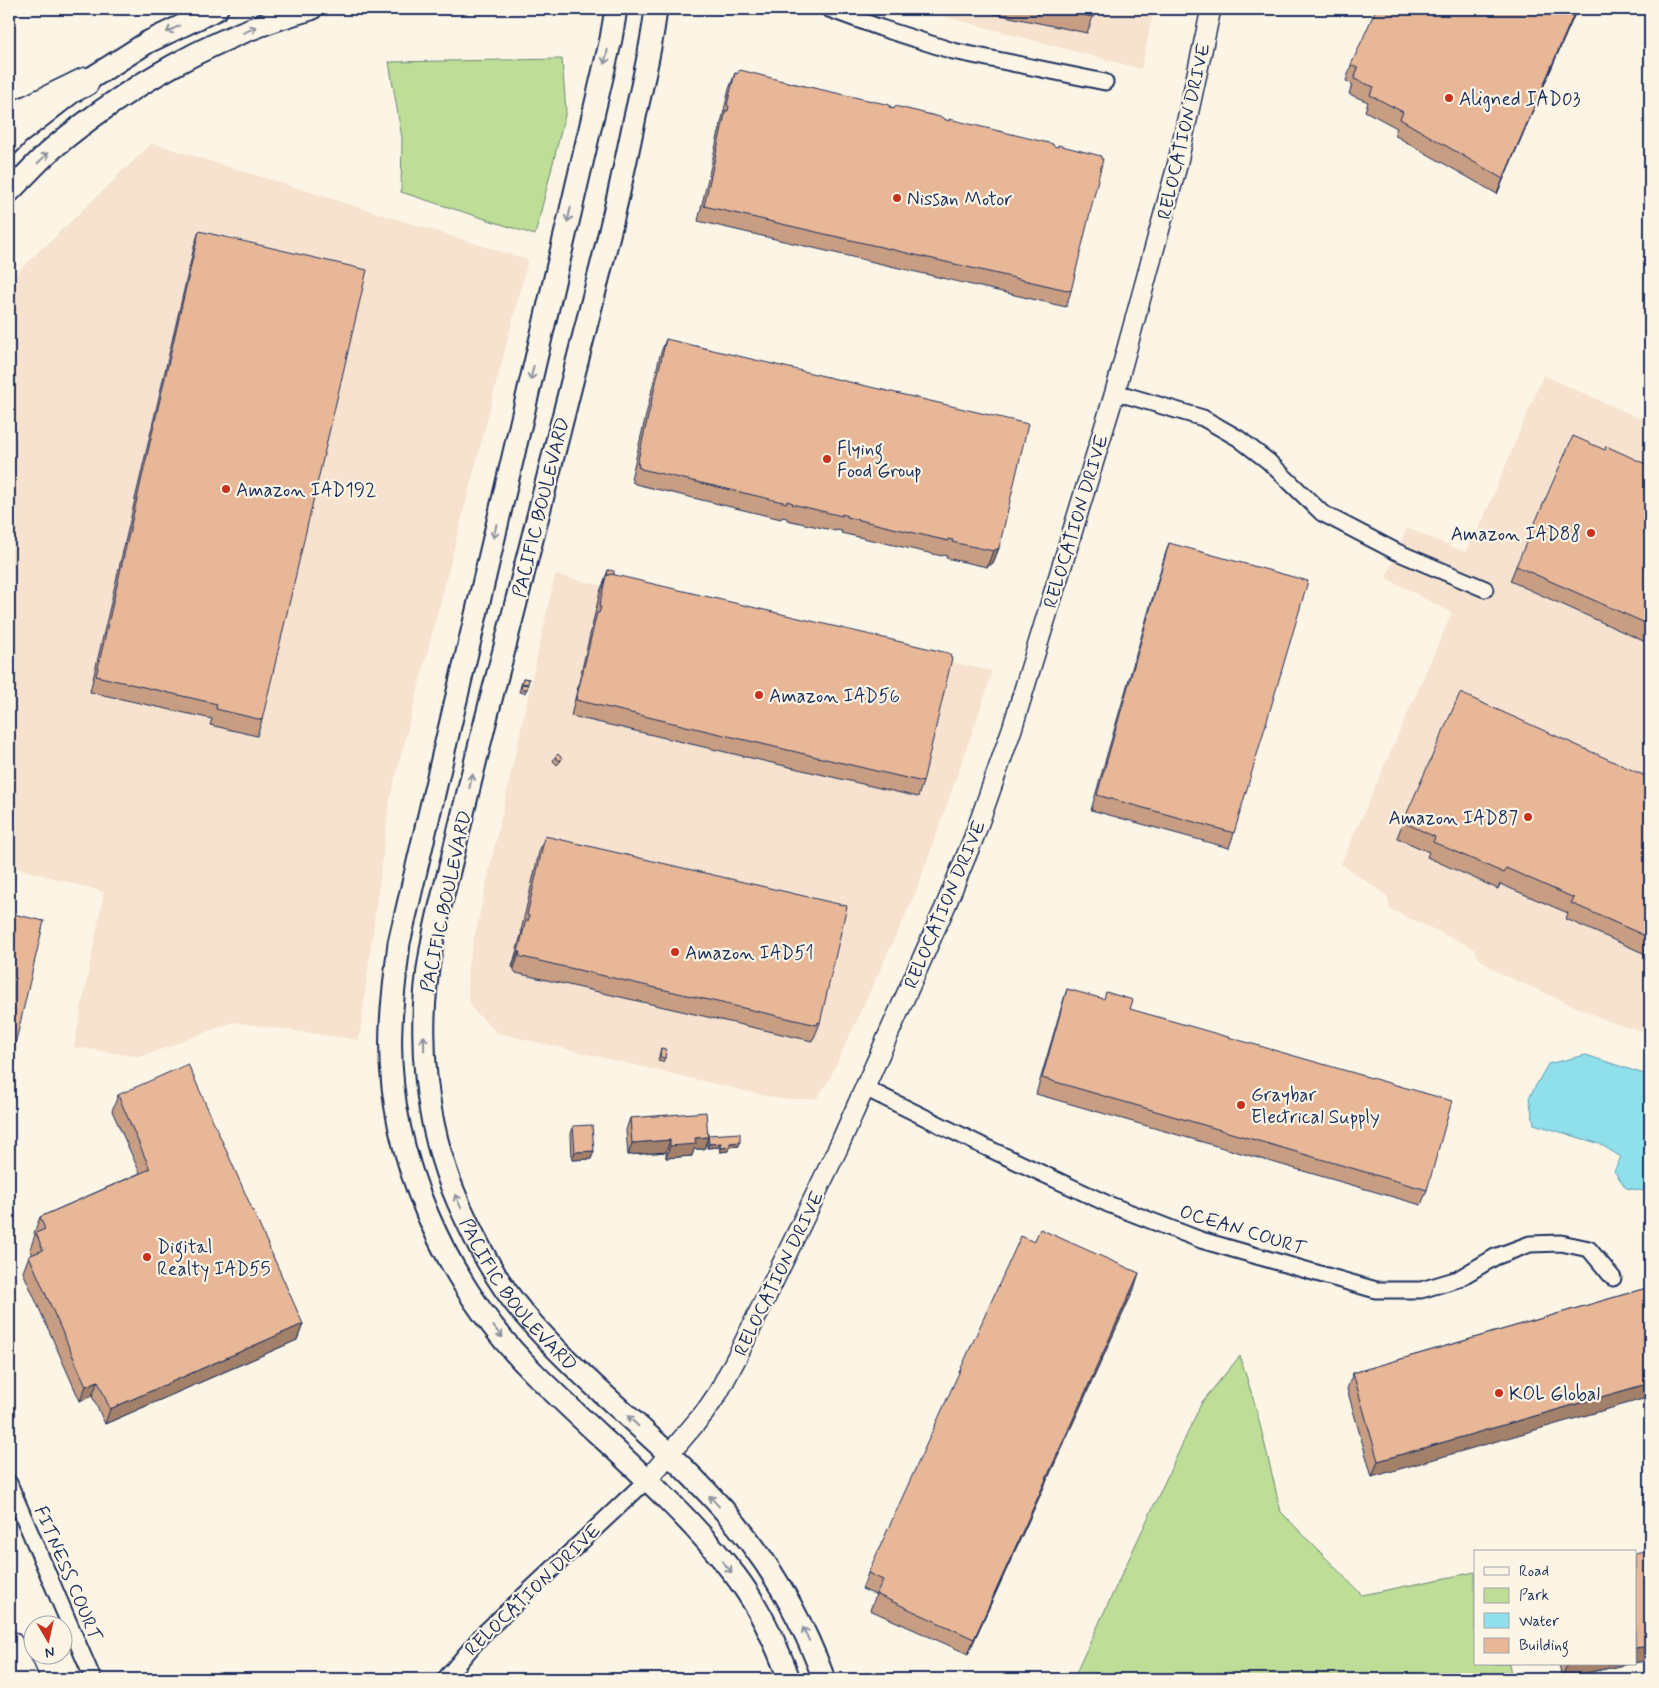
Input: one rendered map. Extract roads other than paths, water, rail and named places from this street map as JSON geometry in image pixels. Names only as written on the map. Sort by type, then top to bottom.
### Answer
[{"type":"highway","points":[[9,119],[85,82]]},
{"type":"highway","points":[[9,1645],[24,1679]]},
{"type":"main road","points":[[9,144],[17,135],[85,82],[148,42],[217,9]]},
{"type":"main road","points":[[9,192],[51,150],[99,112],[149,80],[205,49],[258,26],[311,9]]},
{"type":"main road","name":"PACIFIC BOULEVARD","points":[[616,9],[398,943],[390,1028],[392,1072],[402,1137],[422,1203],[441,1246],[468,1293],[498,1332],[533,1372],[648,1479],[735,1576],[761,1616],[789,1679]]},
{"type":"main road","name":"PACIFIC BOULEVARD","points":[[656,9],[642,86],[612,224],[482,734],[431,948],[424,997],[423,1043],[425,1074],[431,1114],[447,1177],[478,1245],[500,1283],[522,1312],[557,1350],[712,1498],[749,1540],[792,1606],[813,1650],[824,1679]]},
{"type":"street","points":[[829,9],[953,51],[1105,82]]},
{"type":"street","name":"RELOCATION DRIVE","points":[[445,1679],[482,1635],[648,1479],[705,1412],[718,1394],[838,1148],[974,837],[1012,729],[1116,392],[1178,166],[1211,9]]},
{"type":"street","points":[[1116,392],[1203,418],[1238,438],[1268,461],[1322,513],[1397,552],[1485,589]]},
{"type":"street","name":"OCEAN COURT","points":[[864,1088],[982,1146],[1108,1204],[1201,1240],[1376,1290],[1421,1290],[1458,1279],[1494,1257],[1530,1244],[1562,1243],[1589,1249],[1613,1278]]},
{"type":"street","name":"FITNESS COURT","points":[[9,1483],[93,1679]]},
{"type":"water","points":[[1586,1055],[1650,1076],[1650,1192],[1626,1188],[1614,1171],[1621,1157],[1600,1144],[1534,1124],[1529,1098],[1548,1064]]},
{"type":"place","name":"Aligned IAD03","points":[[1449,98]]},
{"type":"place","name":"Nissan Motor","points":[[897,198]]},
{"type":"place","name":"Flying Food Group","points":[[827,459]]},
{"type":"place","name":"Amazon IAD192","points":[[226,489]]},
{"type":"place","name":"Amazon IAD88","points":[[1591,533]]},
{"type":"place","name":"Amazon IAD56","points":[[759,695]]},
{"type":"place","name":"Amazon IAD87","points":[[1528,817]]},
{"type":"place","name":"Amazon IAD51","points":[[675,952]]},
{"type":"place","name":"Graybar Electrical Supply","points":[[1241,1105]]},
{"type":"place","name":"Digital Realty IAD55","points":[[147,1257]]},
{"type":"place","name":"KOL Global","points":[[1499,1393]]}]
